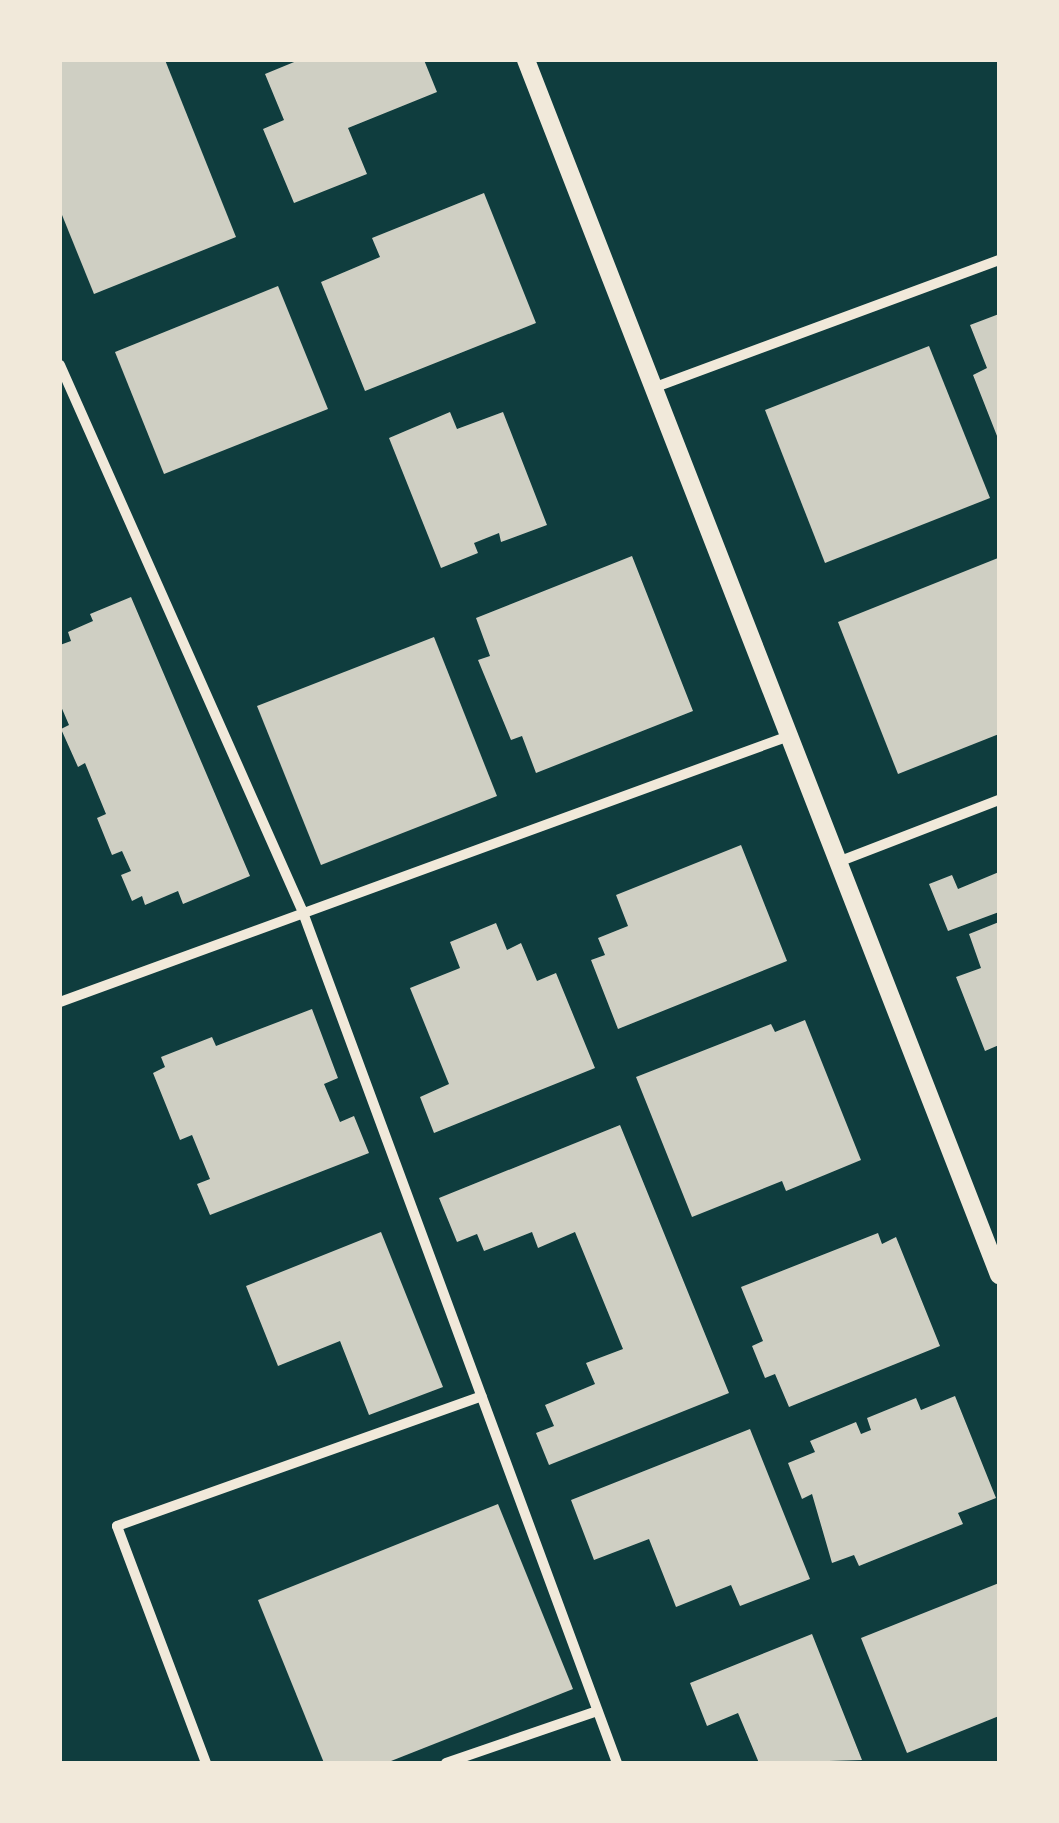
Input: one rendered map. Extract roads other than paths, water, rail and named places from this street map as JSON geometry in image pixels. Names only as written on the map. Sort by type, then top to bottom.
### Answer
[{"type":"street","points":[[526,60],[999,1275]]},
{"type":"street","points":[[653,388],[999,260]]},
{"type":"street","points":[[60,364],[302,910],[617,1763]]},
{"type":"street","points":[[60,1002],[302,910],[789,736]]},
{"type":"street","points":[[838,862],[999,800]]},
{"type":"street","points":[[206,1763],[117,1526],[482,1396]]},
{"type":"street","points":[[446,1763],[597,1711]]}]
